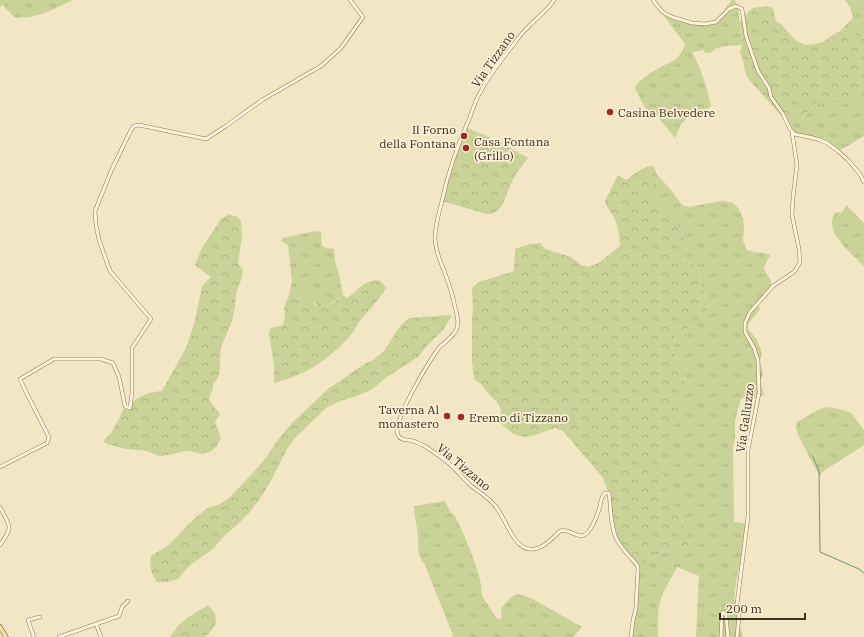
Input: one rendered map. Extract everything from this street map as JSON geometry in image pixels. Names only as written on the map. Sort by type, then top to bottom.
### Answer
[{"type":"main road","points":[[0,626],[6,637]]},
{"type":"street","points":[[0,467],[47,443],[49,437],[20,379],[54,359],[101,359],[113,364],[120,377],[125,406],[130,408],[132,393],[132,348],[151,319],[110,271],[99,240],[95,211],[130,130],[134,126],[139,125],[206,139],[262,100],[321,66],[341,48],[363,17],[350,0]]},
{"type":"street","name":"Via Tizzano","points":[[554,0],[549,8],[529,26],[517,40],[480,92],[458,145],[444,191],[435,236],[437,253],[457,313],[457,329],[454,334],[439,348],[416,384],[402,414],[397,428],[397,433],[399,437],[404,440],[415,442],[437,454],[455,469],[470,485],[492,502],[500,513],[514,539],[520,546],[525,548],[539,548],[548,543],[560,531],[563,530],[578,536],[587,534],[595,520],[602,496],[608,493],[612,528],[615,536],[638,568],[636,608],[631,637]]},
{"type":"street","points":[[653,0],[664,13],[692,23],[705,24],[716,22],[729,9],[736,6],[742,9],[746,36],[758,71],[769,88],[771,97],[783,114],[792,132],[794,134],[827,143],[848,160],[860,174],[864,182]]},
{"type":"street","name":"Via Galluzzo","points":[[736,637],[739,616],[737,604],[748,516],[748,450],[759,393],[758,360],[754,348],[745,332],[745,323],[750,312],[773,286],[794,272],[800,263],[799,249],[792,215],[797,165],[792,132]]},
{"type":"street","points":[[0,507],[10,525],[9,533],[0,545]]},
{"type":"street","points":[[59,637],[70,635],[119,616],[122,607],[128,600]]},
{"type":"street","points":[[720,637],[723,612],[726,615],[728,637]]},
{"type":"street","points":[[34,637],[28,620],[40,617]]},
{"type":"street","points":[[96,624],[101,637]]},
{"type":"green space","points":[[0,0],[73,0],[47,12],[30,17],[16,18],[5,8],[3,4],[0,8]]},
{"type":"green space","points":[[732,0],[735,0],[738,7],[742,45],[724,46],[715,49],[712,52],[705,53],[704,50],[692,52],[708,92],[711,106],[707,109],[696,110],[681,124],[675,138],[651,110],[647,112],[635,88],[638,83],[650,73],[676,59],[681,53],[685,44],[664,16],[693,23],[713,23]]},
{"type":"green space","points":[[845,0],[864,0],[864,38],[840,31],[853,18],[850,7]]},
{"type":"green space","points":[[767,6],[773,8],[776,21],[781,24],[795,40],[805,45],[823,42],[840,31],[864,38],[864,98],[838,98],[825,100],[815,105],[802,120],[781,115],[750,81],[745,72],[740,52],[742,45],[739,23],[753,8]]},
{"type":"green space","points":[[864,98],[864,136],[839,151],[818,139],[795,134],[781,115],[802,120],[815,105],[829,99]]},
{"type":"green space","points":[[465,127],[498,141],[528,158],[514,177],[506,197],[496,212],[487,214],[442,201],[444,185]]},
{"type":"green space","points":[[654,166],[657,175],[660,178],[651,187],[647,199],[652,204],[662,207],[671,216],[686,240],[686,249],[682,257],[695,265],[700,274],[701,285],[709,306],[704,315],[691,326],[675,336],[673,350],[686,370],[682,394],[681,413],[666,432],[659,454],[666,487],[688,536],[688,546],[686,552],[677,550],[664,551],[638,566],[619,543],[612,530],[611,503],[603,478],[563,431],[555,428],[523,437],[512,433],[500,422],[501,409],[497,402],[482,385],[475,380],[474,377],[472,362],[472,288],[479,282],[514,271],[515,249],[530,244],[540,243],[545,249],[571,257],[581,265],[589,267],[600,262],[620,246],[616,222],[605,201],[618,175],[626,180],[642,169]]},
{"type":"green space","points":[[660,178],[682,205],[688,207],[723,201],[733,203],[739,209],[743,218],[743,241],[747,250],[769,254],[770,256],[764,269],[771,281],[771,287],[758,303],[760,309],[748,324],[748,329],[757,340],[762,353],[760,361],[763,374],[760,381],[764,395],[756,398],[741,398],[735,421],[735,438],[733,447],[734,522],[748,524],[737,576],[734,599],[743,637],[696,637],[699,576],[677,567],[661,598],[658,615],[658,637],[632,637],[636,605],[638,566],[664,551],[677,550],[686,552],[688,546],[688,536],[666,487],[659,454],[666,432],[681,413],[682,394],[686,370],[673,350],[675,336],[691,326],[709,306],[701,285],[700,274],[695,265],[685,260],[682,256],[686,249],[686,240],[671,216],[662,207],[652,204],[647,199],[651,187]]},
{"type":"green space","points":[[846,205],[864,223],[864,266],[840,241],[832,226],[832,219],[836,212],[842,213]]},
{"type":"green space","points":[[229,214],[237,217],[241,221],[242,237],[238,263],[243,270],[236,293],[232,321],[221,347],[220,370],[218,378],[213,384],[213,389],[209,398],[220,414],[215,422],[221,438],[216,447],[210,452],[201,454],[185,451],[159,456],[147,451],[126,449],[107,444],[103,441],[111,433],[124,408],[140,397],[149,393],[162,391],[187,346],[195,320],[202,286],[211,277],[195,265],[202,248],[221,219]]},
{"type":"green space","points":[[315,231],[321,232],[323,247],[334,249],[335,261],[343,295],[324,308],[320,308],[304,293],[289,295],[292,281],[288,245],[281,241],[283,238]]},
{"type":"green space","points":[[376,280],[381,281],[386,288],[361,319],[353,332],[337,350],[318,364],[297,376],[274,383],[274,365],[269,333],[271,328],[283,325],[285,317],[284,307],[289,295],[310,293],[313,303],[317,306],[324,307],[343,295],[347,298],[363,285]]},
{"type":"green space","points":[[452,315],[443,330],[418,357],[387,377],[371,390],[340,401],[326,408],[295,438],[287,449],[263,494],[249,513],[224,536],[213,549],[190,565],[178,579],[167,582],[157,582],[151,570],[151,556],[169,545],[197,516],[208,508],[218,505],[228,499],[253,473],[293,422],[328,389],[366,363],[373,360],[384,351],[401,325],[409,318]]},
{"type":"green space","points":[[826,407],[851,413],[864,430],[864,445],[822,472],[820,477],[798,435],[796,428],[797,422]]},
{"type":"green space","points":[[445,501],[450,511],[456,518],[472,555],[478,572],[482,596],[497,619],[502,617],[501,610],[503,606],[517,594],[531,598],[582,627],[574,637],[452,637],[453,635],[425,565],[419,554],[414,510],[414,506]]},
{"type":"green space","points":[[208,605],[215,614],[216,623],[205,637],[170,637],[178,626],[187,618]]},
{"type":"waterway","points":[[813,457],[819,471],[820,552],[859,569],[864,573]]},
{"type":"place","name":"Casina Belvedere","points":[[610,112]]},
{"type":"place","name":"Il Forno della Fontana","points":[[464,136]]},
{"type":"place","name":"Casa Fontana (Grillo)","points":[[466,148]]},
{"type":"place","name":"Taverna Al monastero","points":[[447,416]]},
{"type":"place","name":"Eremo di Tizzano","points":[[461,417]]}]
